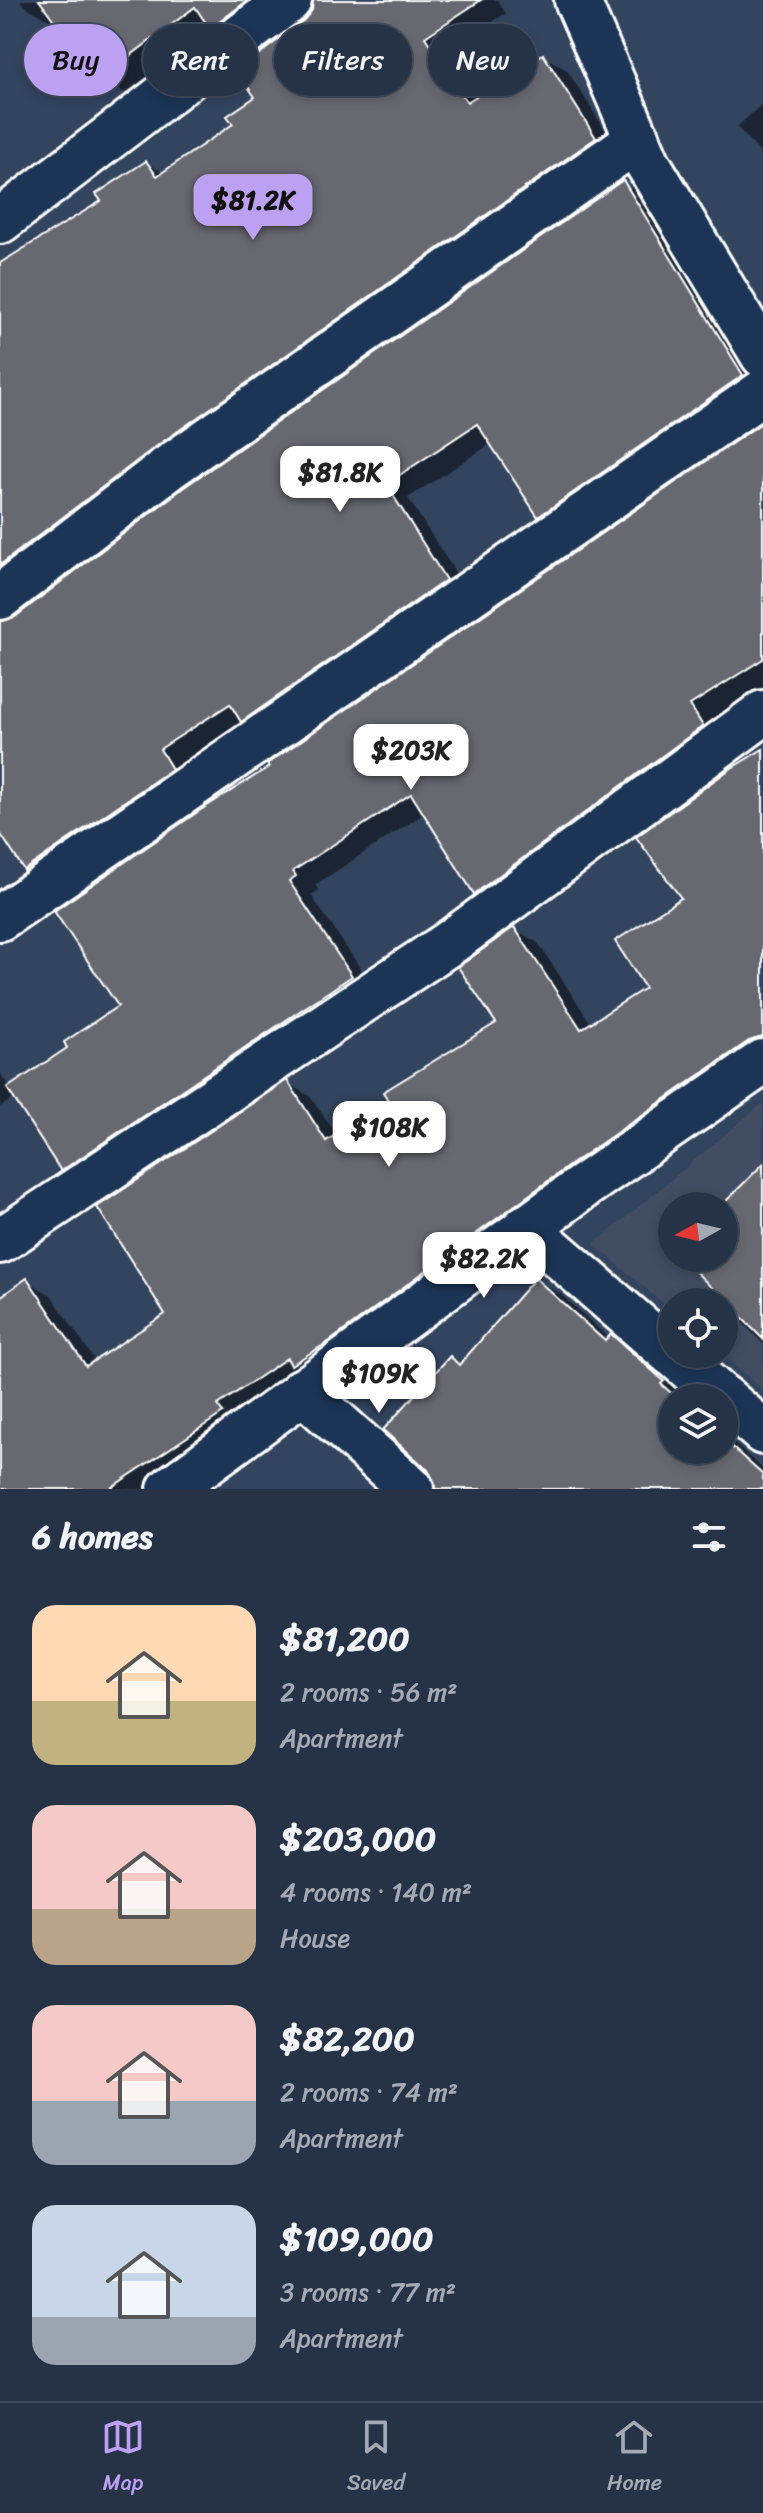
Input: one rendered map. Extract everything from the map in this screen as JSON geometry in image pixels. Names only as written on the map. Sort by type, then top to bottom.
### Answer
[{"type":"street","points":[[0,221],[289,0]]},
{"type":"street","points":[[577,0],[648,164],[763,355]]},
{"type":"street","points":[[0,597],[168,468],[638,139]]},
{"type":"street","points":[[0,918],[763,392]]},
{"type":"street","points":[[0,1241],[451,942],[763,713]]},
{"type":"street","points":[[170,1489],[526,1227],[763,1062]]},
{"type":"street","points":[[526,1227],[658,1342]]},
{"type":"street","points":[[689,1368],[707,1384]]},
{"type":"street","points":[[302,1391],[411,1489]]},
{"type":"street","points":[[738,1410],[763,1432]]},
{"type":"shaded area","points":[[763,1103],[763,1390],[738,1368],[738,1288],[658,1288],[658,1299],[594,1244]]},
{"type":"building","points":[[39,0],[248,0],[217,24],[207,24],[195,7],[172,24],[143,24],[143,46],[127,58],[127,24],[57,24]]},
{"type":"building","points":[[313,0],[481,0],[445,24],[428,24],[428,35],[425,37],[428,42],[428,96],[463,96],[467,102],[476,96],[537,96],[537,58],[543,54],[596,138],[154,448],[0,565],[0,263],[101,201],[96,194],[146,161],[157,176],[233,124],[227,116],[258,96],[258,55],[274,43],[274,96],[412,96],[412,24],[299,24],[312,10]]},
{"type":"building","points":[[623,180],[743,375],[538,517],[477,424],[386,484],[446,580],[241,722],[230,704],[160,749],[172,769],[24,870],[0,833],[0,621],[15,617],[183,488]]},
{"type":"building","points":[[763,422],[763,659],[690,705],[703,726],[474,894],[411,794],[293,871],[296,876],[289,881],[352,976],[61,1171],[7,1088],[67,1048],[64,1042],[118,1006],[54,911],[269,767],[267,764]]},
{"type":"building","points":[[763,749],[763,1037],[749,1041],[570,1165],[330,1341],[291,1365],[287,1358],[218,1405],[223,1413],[109,1489],[0,1489],[0,1297],[27,1278],[86,1366],[165,1314],[97,1207],[287,1080],[326,1141],[389,1101],[383,1092],[496,1023],[458,967],[514,927],[581,1029],[645,988],[615,941],[681,898],[636,837]]},
{"type":"building","points":[[763,1164],[763,1339],[738,1314],[738,1288],[712,1288],[696,1272],[738,1272],[738,1192],[735,1192]]},
{"type":"building","points":[[535,1278],[605,1341],[611,1334],[664,1381],[658,1384],[658,1464],[738,1464],[738,1453],[763,1475],[763,1489],[435,1489],[428,1470],[383,1430],[450,1356],[459,1365]]}]
